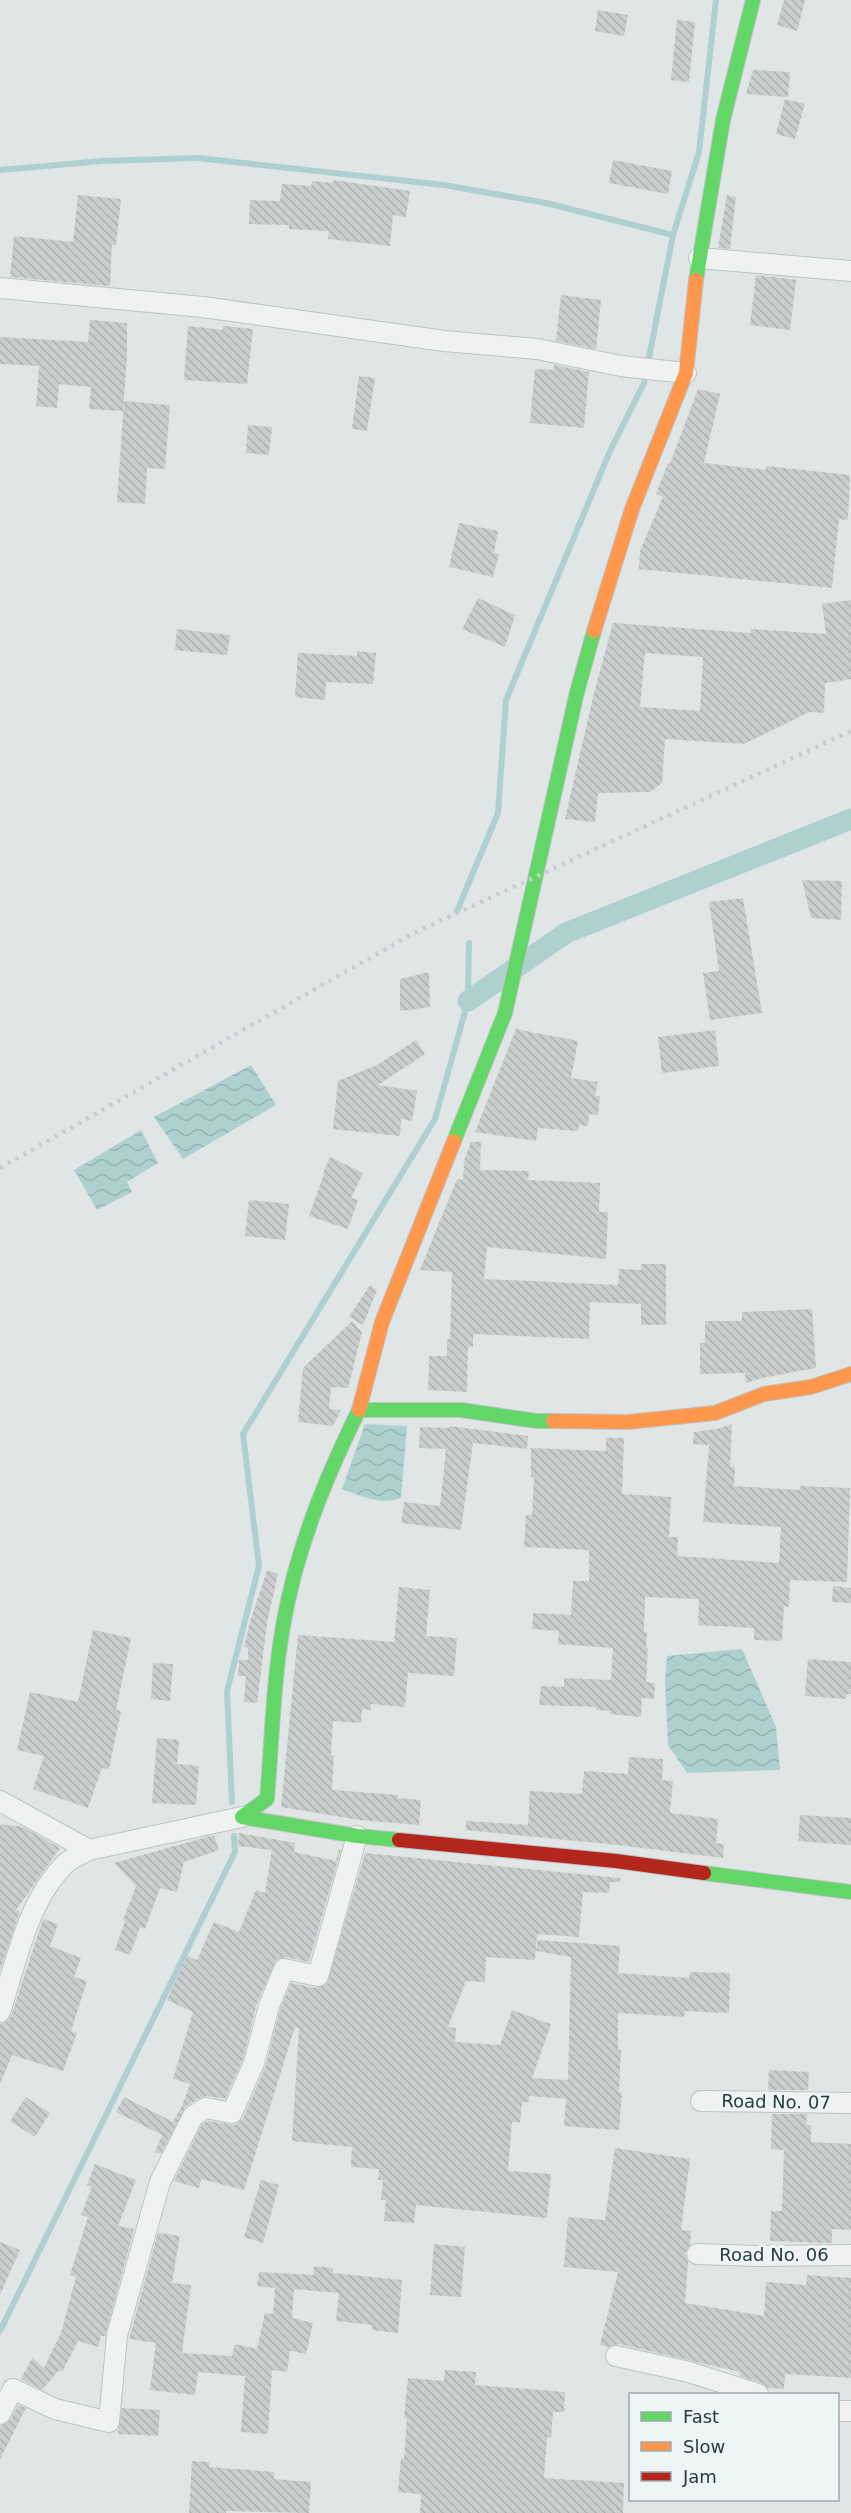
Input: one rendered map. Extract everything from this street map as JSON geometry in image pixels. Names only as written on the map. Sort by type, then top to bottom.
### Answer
[{"type":"street","points":[[242,1817],[267,1799],[278,1658],[300,1550],[332,1462],[358,1410],[382,1322],[505,1012],[577,692],[601,603],[632,509],[686,374],[699,258],[723,120],[753,0]]},
{"type":"street","points":[[699,258],[851,271]]},
{"type":"street","points":[[0,288],[203,307],[444,341],[537,349],[621,366],[686,374]]},
{"type":"street","points":[[358,1410],[461,1410],[537,1421],[627,1422],[715,1413],[764,1394],[811,1387],[851,1374]]},
{"type":"street","points":[[0,1801],[89,1850]]},
{"type":"street","points":[[0,2012],[25,1933],[48,1885],[66,1862],[89,1850],[242,1817],[357,1836],[616,1861],[851,1892]]},
{"type":"street","points":[[0,2414],[13,2389],[55,2409],[108,2422],[117,2336],[160,2182],[193,2116],[206,2108],[232,2114],[254,2063],[268,2006],[284,1969],[318,1976],[357,1836]]},
{"type":"street","name":"Road No. 07","points":[[702,2100],[851,2103]]},
{"type":"street","name":"Road No. 06","points":[[697,2254],[851,2255]]},
{"type":"street","points":[[616,2356],[689,2372],[755,2393]]},
{"type":"water","points":[[251,1065],[276,1105],[183,1159],[154,1117]]},
{"type":"water","points":[[141,1130],[158,1163],[127,1182],[132,1192],[97,1210],[74,1170]]},
{"type":"water","points":[[365,1424],[407,1426],[401,1498],[379,1501],[342,1489]]},
{"type":"water","points":[[742,1649],[776,1727],[780,1770],[687,1773],[668,1745],[665,1682],[667,1656]]},
{"type":"building","points":[[784,0],[805,0],[797,31],[777,25]]},
{"type":"building","points":[[598,10],[628,15],[624,36],[595,31]]},
{"type":"building","points":[[677,20],[695,22],[689,82],[671,80]]},
{"type":"building","points":[[753,70],[790,72],[788,97],[746,94]]},
{"type":"building","points":[[785,99],[805,104],[795,139],[776,134]]},
{"type":"building","points":[[613,160],[672,171],[668,194],[609,183]]},
{"type":"building","points":[[334,180],[410,191],[406,217],[393,215],[390,246],[328,239],[329,231],[289,229],[289,225],[249,224],[250,200],[280,201],[282,184],[311,186],[312,181],[333,183]]},
{"type":"building","points":[[78,195],[121,199],[116,245],[112,245],[110,286],[10,277],[14,236],[73,242]]},
{"type":"building","points":[[727,195],[736,197],[730,249],[718,248]]},
{"type":"building","points":[[756,275],[796,280],[790,330],[750,325]]},
{"type":"building","points":[[561,295],[601,300],[596,349],[556,341]]},
{"type":"building","points":[[90,320],[127,323],[123,411],[89,409],[91,387],[59,384],[57,408],[36,406],[39,366],[0,364],[0,337],[88,342]]},
{"type":"building","points":[[188,326],[223,330],[223,326],[253,329],[247,384],[184,380]]},
{"type":"building","points":[[554,365],[589,372],[584,428],[530,423],[535,369],[553,370]]},
{"type":"building","points":[[359,376],[375,378],[367,431],[352,429]]},
{"type":"building","points":[[698,389],[720,394],[704,463],[766,470],[766,466],[850,475],[848,520],[839,519],[832,588],[639,569],[640,551],[663,497],[656,494],[668,463],[670,464]]},
{"type":"building","points":[[124,401],[170,405],[165,469],[147,468],[145,504],[117,502]]},
{"type":"building","points":[[248,425],[272,427],[269,455],[246,453]]},
{"type":"building","points":[[459,523],[498,531],[494,553],[499,554],[493,577],[449,567]]},
{"type":"building","points":[[478,598],[515,615],[505,647],[462,629]]},
{"type":"building","points":[[851,600],[851,679],[825,683],[824,713],[809,712],[744,744],[665,739],[662,783],[650,792],[598,793],[595,822],[565,819],[594,693],[613,623],[751,633],[751,629],[826,634],[822,604]],"holes":[[[645,653],[703,657],[700,711],[640,707]]]},
{"type":"building","points":[[177,629],[230,635],[227,655],[175,650]]},
{"type":"building","points":[[357,651],[376,653],[373,684],[326,682],[325,700],[295,697],[298,653],[357,656]]},
{"type":"building","points":[[802,880],[842,881],[841,920],[811,918]]},
{"type":"building","points":[[743,898],[762,1013],[710,1020],[703,973],[719,971],[709,902]]},
{"type":"building","points":[[429,972],[430,1007],[400,1011],[400,979]]},
{"type":"building","points":[[516,1029],[578,1041],[571,1078],[598,1082],[595,1096],[600,1096],[598,1115],[589,1114],[588,1126],[579,1125],[578,1131],[538,1128],[536,1141],[475,1132]]},
{"type":"building","points":[[715,1030],[719,1066],[662,1073],[658,1037]]},
{"type":"building","points":[[416,1040],[425,1054],[378,1085],[417,1091],[412,1121],[401,1119],[400,1136],[333,1129],[338,1081],[377,1065]]},
{"type":"building","points":[[471,1142],[481,1142],[480,1170],[529,1171],[528,1180],[600,1183],[599,1212],[608,1212],[606,1259],[487,1247],[484,1279],[618,1285],[619,1269],[641,1270],[641,1264],[666,1264],[666,1325],[641,1325],[641,1304],[590,1302],[589,1339],[473,1334],[473,1347],[468,1347],[467,1392],[428,1390],[429,1356],[447,1356],[447,1339],[450,1339],[452,1272],[420,1270],[457,1179],[463,1180],[464,1161]]},
{"type":"building","points":[[330,1157],[363,1173],[351,1198],[358,1200],[348,1229],[309,1216]]},
{"type":"building","points":[[249,1200],[289,1204],[285,1240],[245,1236]]},
{"type":"building","points":[[370,1285],[377,1290],[363,1325],[349,1317]]},
{"type":"building","points":[[812,1309],[816,1368],[746,1383],[745,1373],[700,1374],[700,1343],[705,1343],[705,1321],[742,1321],[742,1312]]},
{"type":"building","points":[[352,1321],[362,1332],[348,1388],[331,1387],[329,1409],[341,1410],[333,1426],[298,1422],[303,1368]]},
{"type":"building","points":[[732,1424],[730,1467],[735,1467],[734,1486],[800,1490],[800,1486],[850,1488],[847,1582],[790,1580],[789,1607],[784,1606],[782,1641],[754,1640],[754,1628],[698,1625],[699,1599],[645,1597],[644,1632],[647,1632],[646,1648],[648,1648],[646,1682],[655,1683],[654,1699],[642,1698],[641,1717],[610,1714],[610,1711],[596,1710],[596,1707],[539,1705],[541,1686],[564,1687],[564,1678],[611,1680],[613,1648],[558,1644],[559,1631],[532,1629],[533,1613],[571,1615],[573,1581],[589,1581],[589,1550],[524,1547],[526,1515],[532,1515],[534,1477],[531,1477],[531,1448],[606,1451],[606,1438],[624,1438],[622,1494],[671,1497],[669,1537],[678,1537],[677,1556],[779,1563],[781,1527],[703,1522],[709,1445],[693,1444],[694,1432],[717,1429]]},
{"type":"building","points":[[449,1426],[528,1436],[527,1449],[473,1443],[461,1530],[401,1523],[404,1502],[440,1506],[446,1449],[419,1448],[420,1427],[449,1428]]},
{"type":"building","points":[[267,1570],[278,1574],[267,1623],[257,1703],[244,1702],[246,1676],[238,1676],[239,1660],[248,1660],[248,1648],[244,1647]]},
{"type":"building","points":[[833,1586],[851,1588],[851,1603],[832,1602]]},
{"type":"building","points":[[399,1587],[430,1590],[426,1636],[457,1638],[454,1676],[408,1673],[405,1707],[371,1704],[371,1710],[362,1709],[361,1723],[333,1721],[332,1790],[398,1795],[398,1798],[421,1800],[419,1825],[359,1820],[281,1807],[298,1635],[394,1642]]},
{"type":"building","points":[[93,1630],[131,1638],[116,1710],[121,1711],[109,1769],[102,1768],[88,1808],[33,1789],[44,1756],[17,1750],[30,1692],[78,1702]]},
{"type":"building","points":[[808,1659],[851,1662],[851,1694],[847,1694],[846,1699],[805,1696]]},
{"type":"building","points":[[153,1663],[173,1664],[170,1701],[151,1699]]},
{"type":"building","points":[[157,1738],[179,1740],[177,1764],[199,1766],[196,1805],[152,1803]]},
{"type":"building","points":[[629,1757],[663,1759],[662,1780],[673,1781],[670,1813],[718,1819],[716,1843],[724,1844],[723,1858],[466,1830],[466,1821],[528,1825],[530,1791],[582,1794],[584,1771],[628,1774]]},
{"type":"building","points":[[800,1815],[851,1818],[851,1845],[798,1841]]},
{"type":"building","points":[[0,1824],[23,1827],[60,1848],[16,1910],[20,1911],[0,1970]]},
{"type":"building","points":[[239,1833],[295,1843],[294,1852],[336,1861],[339,1850],[341,1850],[309,1962],[286,1957],[276,1960],[257,2003],[243,2059],[225,2099],[207,2096],[186,2106],[161,2154],[155,2152],[162,2135],[116,2112],[124,2097],[173,2122],[182,2106],[190,2084],[173,2079],[193,2012],[167,2000],[187,1956],[197,1960],[214,1922],[239,1932],[256,1890],[265,1893],[272,1850],[238,1846]]},
{"type":"building","points":[[214,1835],[219,1850],[184,1862],[177,1892],[160,1888],[145,1929],[140,1927],[130,1955],[115,1950],[136,1886],[114,1863]]},
{"type":"building","points":[[365,1853],[620,1878],[620,1882],[610,1882],[609,1893],[583,1892],[579,1937],[537,1934],[535,1960],[486,1957],[485,1982],[466,1981],[448,2027],[456,2028],[455,2042],[500,2045],[512,2010],[551,2024],[532,2078],[568,2080],[571,1957],[536,1951],[538,1940],[620,1946],[618,1973],[689,1978],[690,1972],[730,1973],[729,2013],[685,2011],[684,2017],[618,2013],[618,2050],[621,2050],[619,2092],[622,2093],[619,2130],[564,2126],[566,2099],[529,2096],[529,2102],[522,2102],[520,2122],[512,2122],[508,2171],[551,2174],[547,2218],[416,2205],[414,2223],[384,2221],[386,2200],[381,2200],[383,2180],[378,2180],[379,2169],[351,2167],[352,2147],[292,2141],[299,2028],[295,2027],[244,2190],[201,2179],[199,2188],[174,2181],[202,2124],[208,2121],[235,2125],[243,2118],[265,2068],[280,2010],[291,1983],[316,1988],[327,1984]]},
{"type":"building","points":[[43,1919],[58,1924],[50,1946],[81,1958],[74,1977],[87,1981],[71,2031],[77,2033],[63,2071],[12,2055],[0,2084],[0,2024],[8,2021],[11,2016]]},
{"type":"building","points":[[769,2070],[809,2072],[808,2090],[768,2090]]},
{"type":"building","points":[[26,2097],[50,2113],[35,2137],[10,2121]]},
{"type":"building","points":[[772,2114],[807,2114],[806,2125],[811,2125],[811,2142],[851,2144],[851,2230],[832,2229],[832,2243],[770,2241],[771,2211],[782,2211],[784,2150],[771,2149]]},
{"type":"building","points":[[615,2148],[690,2159],[681,2230],[691,2231],[690,2245],[685,2253],[688,2262],[685,2303],[764,2316],[766,2282],[806,2285],[807,2275],[851,2278],[851,2378],[785,2374],[784,2389],[768,2388],[762,2383],[740,2376],[740,2372],[619,2344],[608,2347],[600,2345],[618,2272],[564,2267],[568,2217],[605,2220]]},
{"type":"building","points":[[95,2164],[136,2180],[118,2226],[134,2229],[105,2336],[101,2336],[98,2347],[78,2341],[62,2372],[59,2370],[42,2390],[21,2379],[32,2358],[44,2368],[61,2333],[76,2277],[70,2275],[88,2217],[81,2215],[92,2187],[87,2185]]},
{"type":"building","points":[[261,2180],[279,2185],[263,2243],[244,2237]]},
{"type":"building","points":[[158,2233],[180,2236],[172,2283],[191,2285],[182,2353],[232,2356],[235,2344],[257,2349],[265,2313],[273,2314],[275,2288],[257,2286],[259,2272],[313,2275],[314,2266],[333,2268],[333,2273],[402,2280],[398,2333],[372,2330],[372,2325],[336,2321],[339,2293],[294,2289],[292,2318],[313,2323],[306,2354],[290,2351],[287,2372],[272,2370],[268,2434],[241,2432],[245,2376],[198,2372],[195,2395],[150,2390],[156,2343],[129,2339]]},
{"type":"building","points":[[0,2242],[20,2250],[0,2295]]},
{"type":"building","points":[[434,2244],[465,2247],[461,2297],[430,2295]]},
{"type":"building","points":[[445,2370],[476,2372],[475,2385],[565,2392],[564,2412],[553,2412],[551,2438],[547,2437],[544,2478],[624,2483],[623,2513],[420,2513],[421,2494],[398,2492],[401,2458],[404,2459],[407,2418],[404,2418],[408,2378],[444,2381]]},
{"type":"building","points":[[18,2405],[26,2408],[0,2459],[0,2426],[10,2420]]},
{"type":"building","points":[[122,2408],[160,2410],[158,2436],[118,2434]]},
{"type":"building","points":[[192,2461],[209,2462],[209,2467],[274,2472],[274,2479],[311,2482],[309,2513],[226,2511],[226,2513],[189,2513]]},
{"type":"waterway","points":[[0,170],[102,161],[198,158],[444,185],[546,203],[673,235],[699,152],[716,0]]},
{"type":"waterway","points":[[457,911],[498,813],[506,700],[610,451],[644,383],[673,235]]},
{"type":"waterway","points":[[468,1001],[566,933],[851,819]]},
{"type":"waterway","points":[[232,1802],[227,1691],[259,1566],[243,1434],[435,1119],[468,1001],[469,943]]},
{"type":"waterway","points":[[0,2331],[235,1852],[234,1836]]},
{"type":"railway","points":[[0,1168],[414,933],[851,731]]},
{"type":"traffic: fast","points":[[696,280],[723,120],[753,0]]},
{"type":"traffic: fast","points":[[454,1141],[505,1013],[577,692],[594,631]]},
{"type":"traffic: fast","points":[[399,1840],[357,1836],[242,1817],[267,1799],[275,1690],[283,1626],[296,1570],[313,1515],[359,1410],[461,1410],[537,1421],[553,1421]]},
{"type":"traffic: fast","points":[[704,1873],[851,1892]]},
{"type":"traffic: slow","points":[[594,631],[632,509],[686,373],[696,280]]},
{"type":"traffic: slow","points":[[359,1410],[382,1322],[454,1141]]},
{"type":"traffic: slow","points":[[553,1421],[628,1422],[715,1413],[764,1394],[811,1387],[851,1374]]},
{"type":"traffic: jam","points":[[399,1840],[616,1861],[704,1873]]}]
